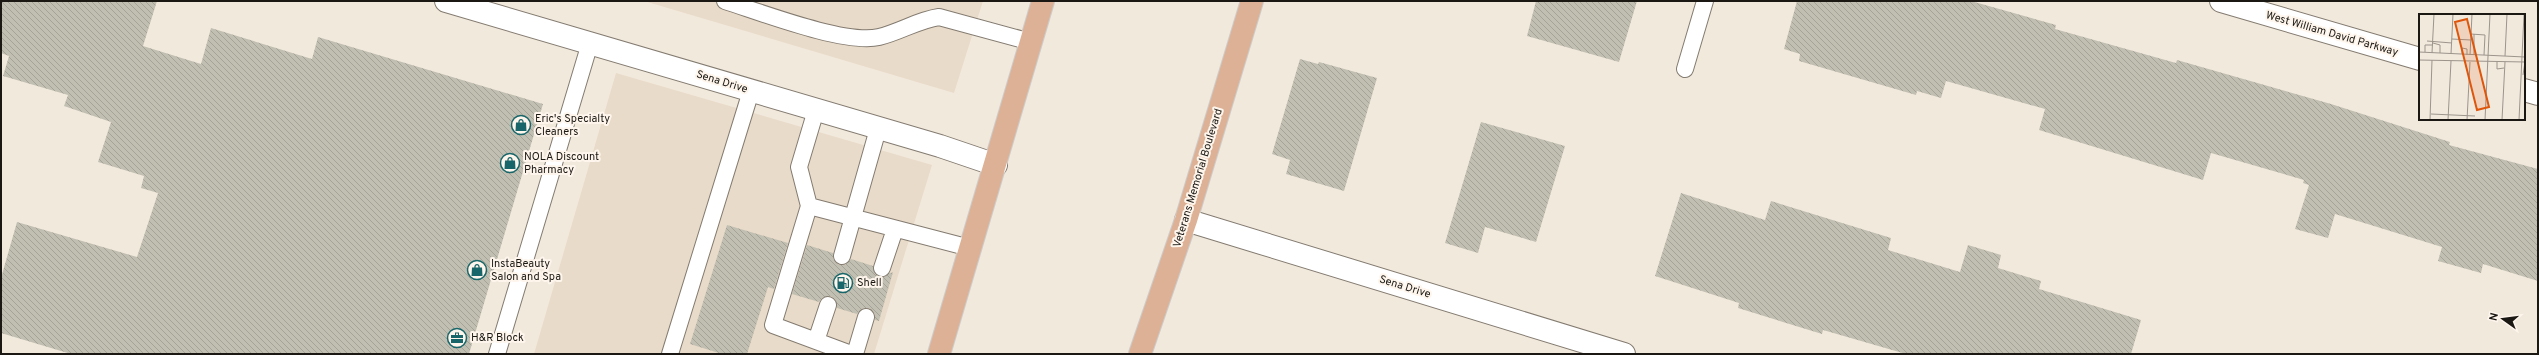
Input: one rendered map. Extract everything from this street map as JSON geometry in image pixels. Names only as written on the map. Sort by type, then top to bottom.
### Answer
[{"type":"main road","points":[[939,354],[996,165],[1043,1]]},
{"type":"main road","name":"Veterans Memorial Boulevard","points":[[1140,354],[1186,220],[1252,1]]},
{"type":"street","name":"Sena Drive","points":[[446,1],[816,110],[996,165]]},
{"type":"street","name":"West William David Parkway","points":[[2221,1],[2419,59]]},
{"type":"street","points":[[2525,90],[2538,94]]},
{"type":"street","name":"Sena Drive","points":[[1186,220],[1624,354]]},
{"type":"lane","points":[[725,1],[854,38],[878,37],[927,19],[939,17],[1031,42]]},
{"type":"lane","points":[[1685,69],[1705,1]]},
{"type":"lane","points":[[497,354],[590,43]]},
{"type":"lane","points":[[670,354],[750,91]]},
{"type":"lane","points":[[816,110],[799,167],[809,206],[773,325],[851,354]]},
{"type":"lane","points":[[842,256],[878,129]]},
{"type":"lane","points":[[809,206],[970,248]]},
{"type":"lane","points":[[882,268],[895,229]]},
{"type":"lane","points":[[816,341],[828,305]]},
{"type":"lane","points":[[855,354],[866,317]]},
{"type":"shaded area","points":[[644,1],[983,1],[954,93]]},
{"type":"shaded area","points":[[616,73],[932,165],[874,354],[534,354]]},
{"type":"building","points":[[1,1],[157,1],[143,46],[201,64],[211,28],[312,59],[318,37],[543,104],[469,354],[71,354],[1,333],[1,278],[17,222],[137,257],[158,193],[141,188],[144,176],[98,162],[111,122],[64,106],[68,95],[3,76],[9,56],[1,53]]},
{"type":"building","points":[[1536,1],[1637,1],[1619,62],[1527,36]]},
{"type":"building","points":[[1797,1],[1971,1],[2056,25],[2055,29],[2176,63],[2177,60],[2331,104],[2450,142],[2449,145],[2538,169],[2538,281],[2483,264],[2481,273],[2438,261],[2442,247],[2335,214],[2328,238],[2295,229],[2309,185],[2303,183],[2304,180],[2211,153],[2203,180],[2039,130],[2045,109],[1946,81],[1941,98],[1917,91],[1916,95],[1799,61],[1800,54],[1784,49]]},
{"type":"building","points":[[1300,59],[1318,64],[1319,62],[1377,78],[1344,191],[1286,174],[1290,160],[1272,154]]},
{"type":"building","points":[[1481,122],[1565,146],[1536,242],[1485,227],[1478,253],[1445,243]]},
{"type":"building","points":[[1681,193],[1765,220],[1771,201],[1891,238],[1888,250],[1960,272],[1968,245],[2001,255],[1998,268],[2041,281],[2039,289],[2141,320],[2131,354],[1906,354],[1823,330],[1822,334],[1738,308],[1739,303],[1655,276]]},
{"type":"building","points":[[727,225],[788,243],[774,289],[768,287],[747,354],[722,354],[690,344]]},
{"type":"building","points":[[807,245],[833,253],[833,259],[839,265],[845,265],[851,259],[873,266],[875,274],[879,277],[893,272],[879,321],[875,320],[875,314],[869,308],[863,308],[857,314],[837,308],[835,299],[831,296],[822,298],[819,302],[792,294]]},
{"type":"place","name":"Eric's Specialty Cleaners","points":[[521,125]]},
{"type":"place","name":"NOLA Discount Pharmacy","points":[[510,163]]},
{"type":"place","name":"InstaBeauty Salon and Spa","points":[[477,270]]},
{"type":"place","name":"Shell","points":[[843,283]]},
{"type":"place","name":"H&R Block","points":[[457,338]]}]
